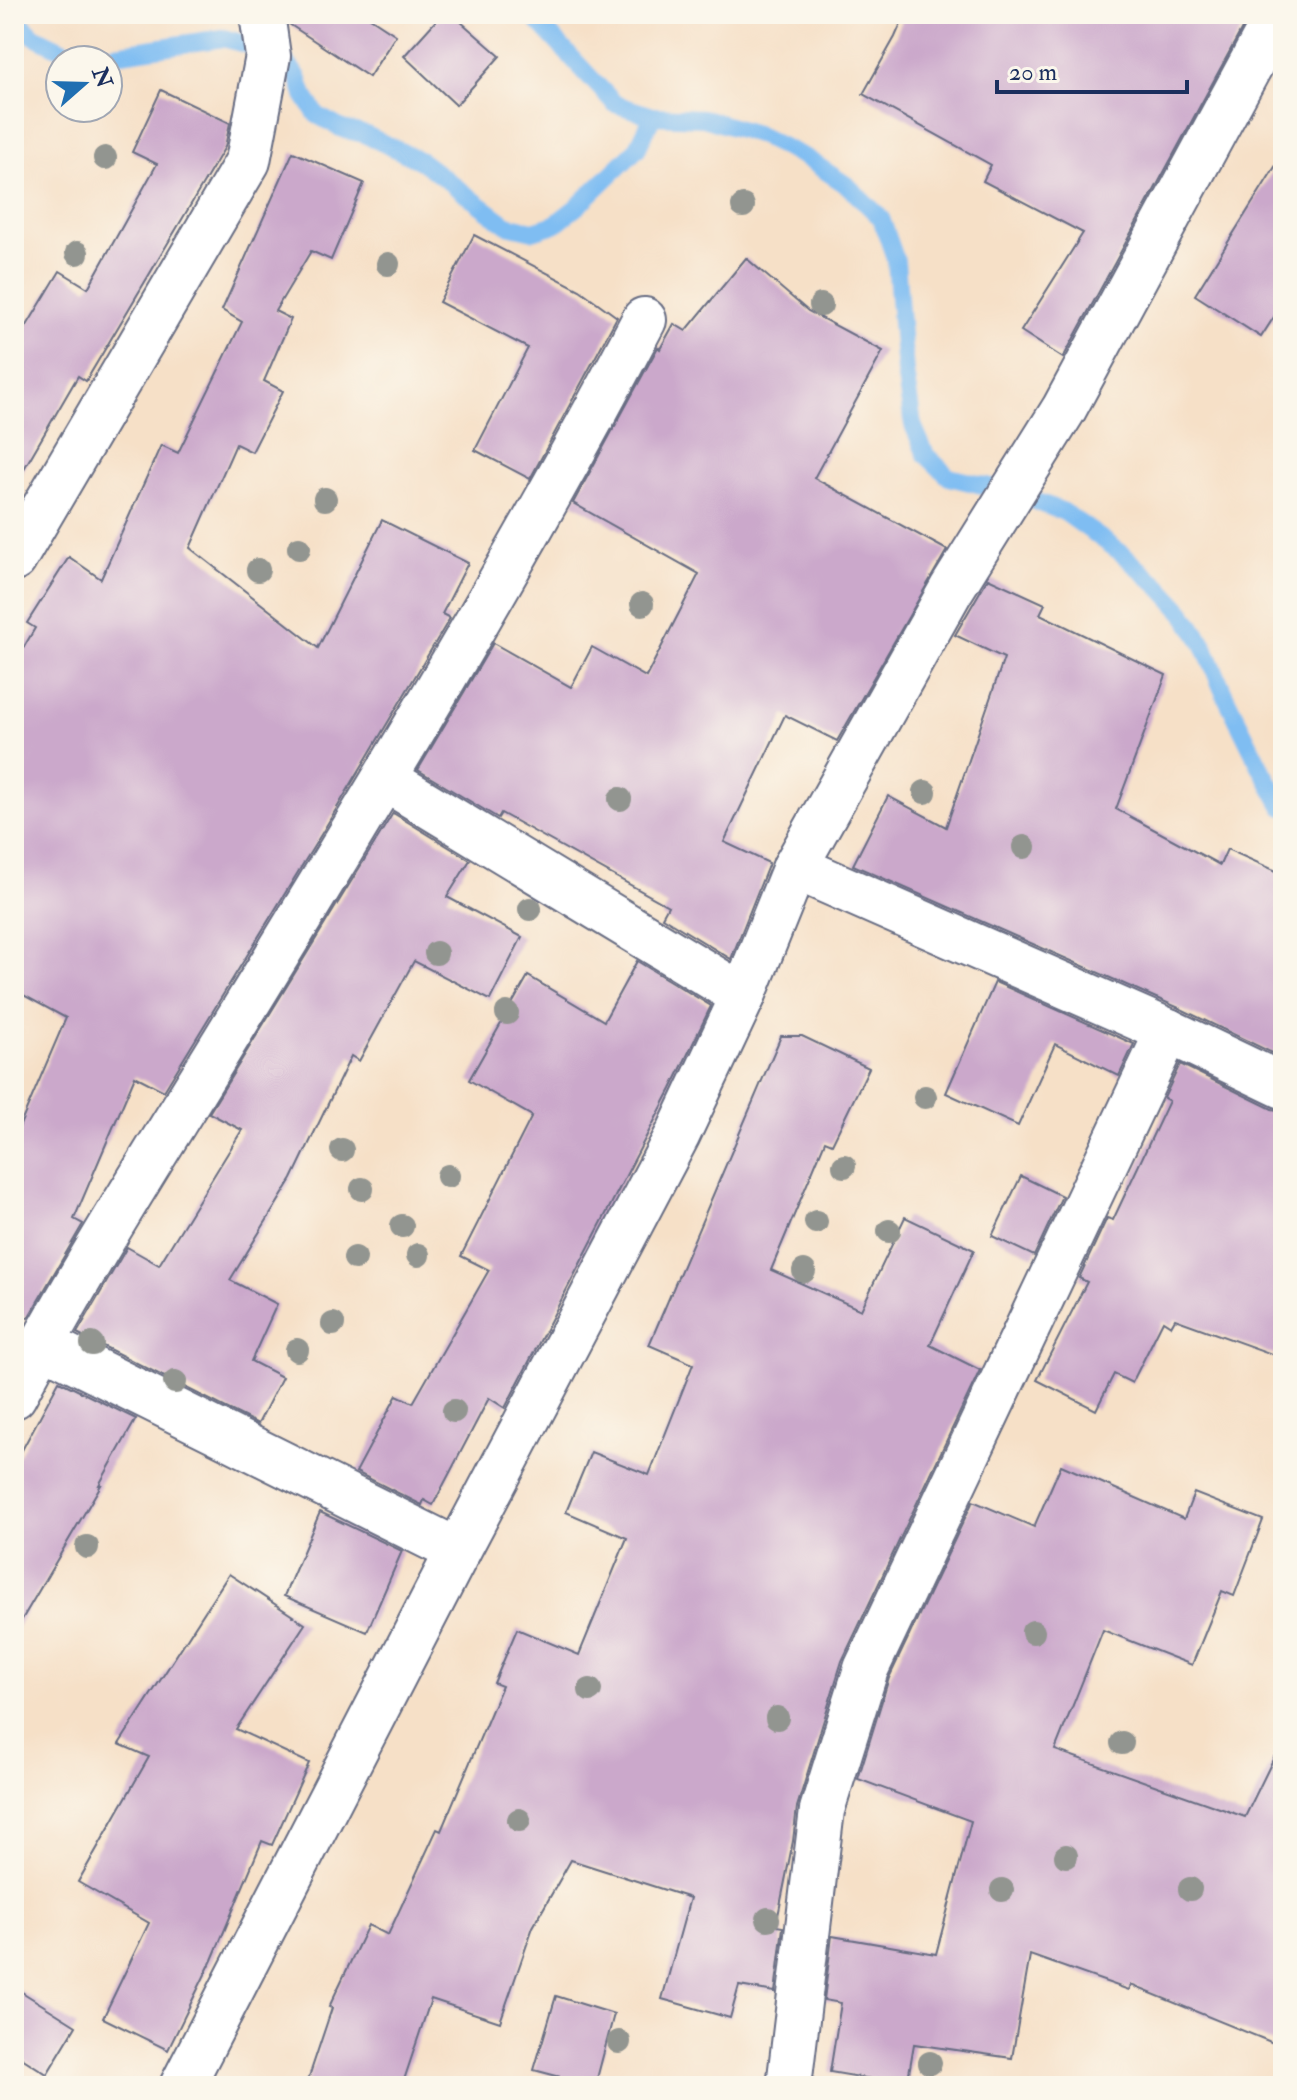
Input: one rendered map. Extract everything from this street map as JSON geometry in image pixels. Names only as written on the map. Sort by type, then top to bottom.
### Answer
[{"type":"street","points":[[14,559],[248,161],[268,56],[262,14]]},
{"type":"street","points":[[182,2086],[458,1551],[678,1134],[743,996],[795,867],[951,590],[1064,409],[1278,14]]},
{"type":"street","points":[[14,1396],[42,1344],[385,779],[593,417],[644,320]]},
{"type":"street","points":[[385,779],[743,996]]},
{"type":"street","points":[[795,867],[1168,1031],[1283,1086]]},
{"type":"street","points":[[789,2086],[822,1810],[866,1669],[1168,1031]]},
{"type":"street","points":[[42,1344],[458,1551]]},
{"type":"building","points":[[287,14],[364,14],[396,35],[369,77],[289,24]]},
{"type":"building","points":[[442,14],[452,14],[500,56],[456,105],[404,56]]},
{"type":"building","points":[[905,14],[1250,14],[1063,358],[1021,331],[1083,233],[983,181],[991,165],[863,94]]},
{"type":"building","points":[[161,90],[230,123],[225,147],[86,381],[78,376],[14,486],[14,347],[60,271],[88,288],[157,164],[132,152]]},
{"type":"building","points":[[293,152],[364,183],[331,260],[311,251],[275,311],[291,319],[264,381],[283,391],[252,452],[236,444],[190,548],[318,648],[382,520],[468,563],[442,614],[450,618],[164,1091],[135,1076],[74,1219],[83,1224],[28,1318],[14,1311],[14,1139],[66,1018],[14,990],[14,664],[35,628],[27,623],[69,557],[101,579],[161,445],[178,453],[242,322],[222,310]]},
{"type":"building","points":[[1283,154],[1283,303],[1261,337],[1195,295]]},
{"type":"building","points":[[474,235],[580,290],[617,317],[530,479],[475,450],[528,348],[439,302]]},
{"type":"building","points":[[746,258],[808,311],[883,351],[814,478],[947,550],[837,741],[785,715],[724,842],[769,863],[731,959],[662,917],[668,906],[501,813],[498,818],[418,770],[493,643],[571,687],[592,647],[646,677],[699,574],[573,503],[658,347],[660,349],[674,324],[686,331]]},
{"type":"building","points":[[988,578],[1045,604],[1040,614],[1166,675],[1116,809],[1220,865],[1227,849],[1283,874],[1283,1058],[1179,1008],[853,865],[888,796],[946,827],[1004,658],[955,635]]},
{"type":"building","points":[[393,813],[470,860],[447,897],[522,937],[490,1000],[414,961],[359,1061],[351,1056],[292,1179],[230,1280],[277,1304],[251,1361],[282,1377],[258,1424],[77,1333],[127,1247],[159,1265],[242,1130],[209,1113]]},
{"type":"building","points":[[637,961],[711,1006],[505,1408],[489,1398],[433,1505],[424,1500],[422,1505],[356,1472],[397,1395],[413,1403],[489,1270],[461,1256],[532,1116],[469,1080],[528,976],[604,1021]]},
{"type":"building","points":[[995,982],[1134,1044],[1119,1076],[1055,1044],[1018,1126],[946,1093]]},
{"type":"building","points":[[781,1036],[802,1036],[869,1068],[832,1144],[825,1141],[771,1270],[861,1310],[905,1217],[974,1250],[930,1345],[980,1370],[842,1661],[797,1807],[776,1926],[783,1927],[775,1992],[739,1986],[730,2018],[662,1999],[690,1898],[571,1860],[533,1927],[500,2022],[431,1999],[402,2086],[306,2086],[332,2008],[329,2007],[368,1925],[388,1935],[437,1829],[441,1831],[502,1686],[494,1683],[517,1629],[579,1655],[627,1538],[566,1512],[591,1452],[649,1475],[693,1364],[649,1345]]},
{"type":"building","points":[[1180,1064],[1272,1109],[1283,1111],[1283,1358],[1175,1319],[1171,1326],[1163,1321],[1132,1383],[1114,1374],[1096,1410],[1037,1380],[1087,1282],[1079,1278],[1107,1218],[1113,1220],[1169,1101],[1164,1098]]},
{"type":"building","points":[[1021,1176],[1062,1196],[1034,1256],[992,1236]]},
{"type":"building","points":[[59,1381],[136,1419],[14,1633],[14,1465]]},
{"type":"building","points":[[1061,1465],[1184,1519],[1194,1493],[1263,1520],[1234,1596],[1222,1591],[1192,1665],[1103,1630],[1055,1750],[1245,1817],[1283,1739],[1283,2047],[1131,1985],[1129,1990],[1030,1955],[1012,2058],[914,2044],[907,2085],[830,2072],[841,2003],[824,2000],[832,1936],[936,1954],[971,1821],[858,1779],[889,1678],[973,1501],[1034,1527]]},
{"type":"building","points":[[320,1512],[402,1551],[367,1632],[284,1596]]},
{"type":"building","points":[[229,1574],[305,1624],[236,1729],[309,1763],[272,1845],[262,1841],[212,1960],[168,2050],[103,2018],[149,1923],[78,1882],[149,1757],[119,1744]]},
{"type":"building","points":[[14,1987],[76,2026],[47,2074],[14,2053]]},
{"type":"building","points":[[556,1996],[614,2014],[595,2086],[534,2070]]},
{"type":"waterway","points":[[531,14],[615,104],[653,116],[703,118],[756,134],[806,158],[848,186],[881,218],[896,261],[905,372],[913,425],[926,455],[949,477],[1011,492],[1064,512],[1120,552],[1160,587],[1184,613],[1203,643],[1224,693],[1283,807]]},
{"type":"waterway","points":[[14,16],[34,36],[81,59],[223,38],[252,46],[286,62],[298,77],[304,95],[317,115],[342,129],[364,134],[421,161],[507,225],[533,231],[555,224],[578,206],[637,149],[653,116]]}]
